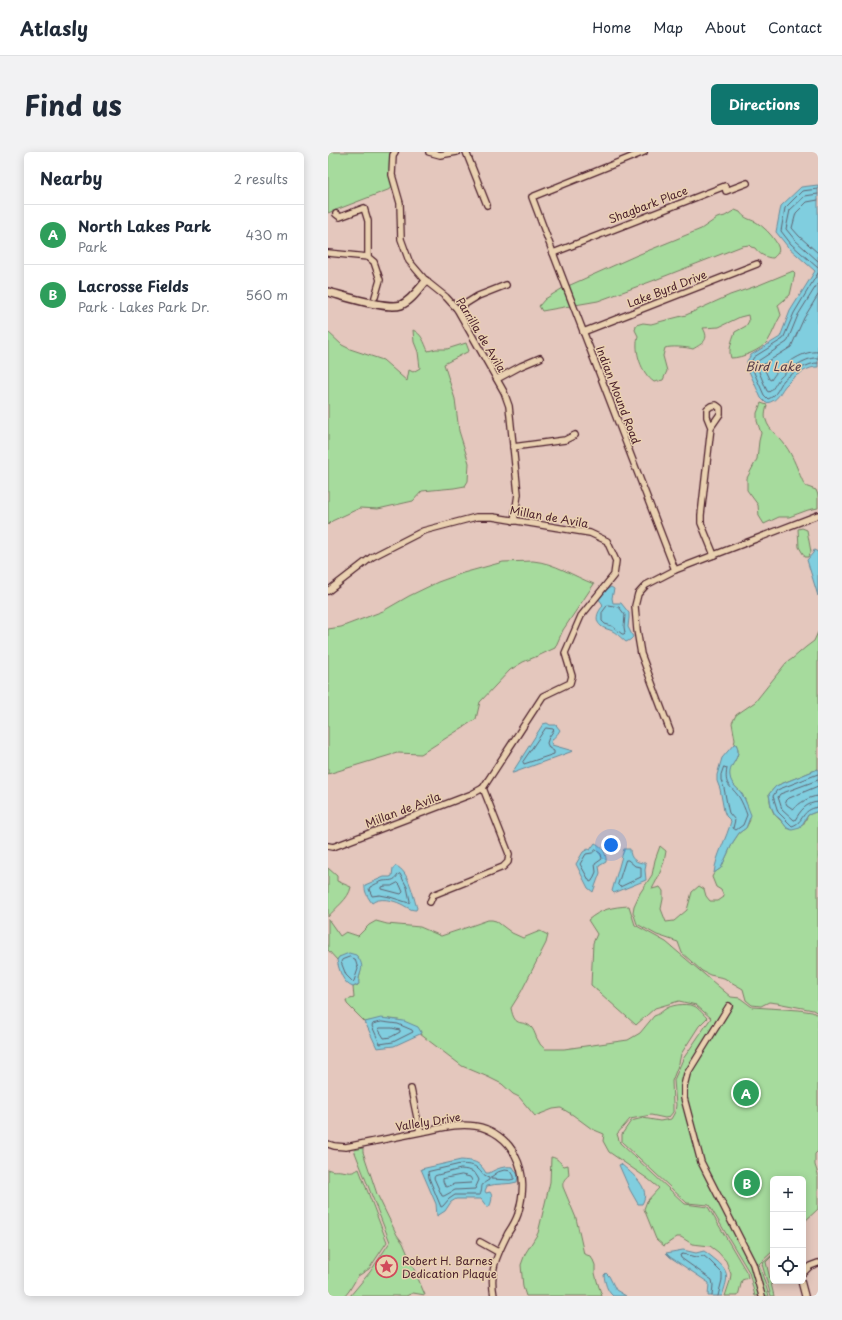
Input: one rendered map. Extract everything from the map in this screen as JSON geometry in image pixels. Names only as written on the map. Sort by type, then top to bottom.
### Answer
[{"type":"street","name":"Parrilla de Avila","points":[[395,152],[393,156],[392,175],[400,203],[401,239],[409,261],[426,281],[446,297],[457,309],[504,392],[509,406],[518,494],[514,520]]},
{"type":"street","points":[[429,152],[440,155],[457,152]]},
{"type":"street","points":[[466,152],[487,205]]},
{"type":"street","name":"Indian Mound Road","points":[[644,152],[532,197],[552,253],[675,570]]},
{"type":"street","name":"Shagbark Place","points":[[552,253],[725,186],[726,191],[747,183]]},
{"type":"street","points":[[336,214],[340,217],[364,208],[368,221],[368,257]]},
{"type":"street","points":[[328,253],[368,257],[374,262],[380,280],[375,297]]},
{"type":"street","name":"Lake Byrd Drive","points":[[583,332],[757,264]]},
{"type":"street","points":[[328,292],[390,307],[401,305],[409,300],[426,281]]},
{"type":"street","points":[[457,309],[478,296],[506,285]]},
{"type":"street","points":[[497,379],[520,366],[540,358]]},
{"type":"street","points":[[711,427],[701,523],[714,555]]},
{"type":"street","points":[[513,447],[565,440],[575,435]]},
{"type":"street","points":[[670,731],[641,654],[635,606],[638,594],[653,580],[675,570],[818,515]]},
{"type":"street","name":"Millan de Avila","points":[[328,591],[372,557],[423,531],[476,517],[493,517],[590,533],[607,541],[616,561],[614,575],[581,616],[564,653],[572,676],[570,683],[543,696],[482,788],[472,794],[333,848],[328,846]]},
{"type":"street","points":[[430,902],[433,895],[503,867],[508,862],[509,854],[482,788]]},
{"type":"street","points":[[730,1006],[687,1074],[684,1086],[684,1098],[701,1162],[753,1264],[762,1296]]},
{"type":"street","points":[[411,1089],[420,1132]]},
{"type":"street","name":"Vallely Drive","points":[[328,1144],[346,1147],[457,1125],[476,1126],[487,1129],[506,1142],[513,1151],[522,1173],[523,1198],[517,1216],[498,1252],[493,1267],[492,1284],[494,1296]]},
{"type":"street","points":[[480,1242],[498,1252]]},
{"type":"street","points":[[806,1270],[810,1266],[818,1263]]},
{"type":"street","points":[[802,1284],[805,1296]]},
{"type":"green space","points":[[328,152],[392,152],[389,165],[393,188],[328,213]]},
{"type":"green space","points":[[735,210],[765,228],[772,236],[779,249],[773,258],[763,255],[749,245],[742,246],[598,301],[575,305],[568,286],[701,229],[717,218],[725,216]]},
{"type":"green space","points":[[793,271],[795,273],[790,295],[778,305],[781,315],[768,341],[761,347],[746,355],[731,358],[730,348],[735,332],[746,326],[749,321],[748,315],[740,317],[719,327],[703,328],[706,338],[702,343],[693,349],[679,347],[665,348],[663,356],[667,371],[663,380],[654,382],[645,373],[638,355],[638,336],[635,330],[636,325],[643,323],[651,324],[686,315],[730,295]]},
{"type":"green space","points":[[563,288],[570,306],[542,311],[539,306],[545,299]]},
{"type":"green space","points":[[413,330],[421,336],[428,351],[447,349],[466,343],[469,351],[444,364],[455,399],[459,431],[469,463],[468,481],[465,486],[422,491],[413,501],[378,509],[360,508],[332,521],[328,525],[328,332],[342,345],[383,360],[407,381],[409,370],[413,372],[420,368]]},
{"type":"green space","points":[[761,403],[767,405],[765,417],[767,424],[788,450],[805,486],[816,490],[818,495],[818,508],[789,517],[779,517],[764,524],[759,516],[758,505],[747,490],[747,478],[757,459],[761,433],[757,421],[757,413]]},
{"type":"green space","points":[[802,528],[807,530],[811,552],[808,557],[805,557],[799,547],[798,529]]},
{"type":"green space","points":[[533,561],[549,564],[594,584],[563,630],[555,648],[523,662],[510,670],[480,702],[476,719],[421,754],[397,753],[328,774],[328,629],[341,627],[383,611],[438,582],[463,573],[503,562]]},
{"type":"green space","points":[[818,632],[818,769],[776,786],[769,794],[773,811],[787,828],[803,825],[808,815],[818,811],[818,1013],[813,1010],[769,1002],[761,1006],[752,1005],[746,1000],[743,989],[724,978],[710,975],[702,971],[682,953],[678,942],[657,935],[637,924],[633,912],[640,893],[652,875],[660,846],[666,851],[661,870],[652,889],[660,887],[663,891],[661,909],[666,922],[674,921],[687,910],[692,892],[699,886],[704,889],[706,896],[710,901],[718,901],[724,897],[721,890],[716,887],[712,877],[714,873],[721,868],[733,842],[739,833],[746,828],[750,820],[744,798],[731,781],[729,775],[738,753],[736,744],[734,744],[735,740],[732,723],[736,715],[755,702],[786,663],[814,641]]},
{"type":"green space","points":[[328,868],[337,876],[337,881],[351,887],[345,899],[328,917]]},
{"type":"green space","points":[[629,906],[635,925],[666,942],[731,997],[740,998],[752,1007],[799,1010],[812,1012],[818,1015],[818,1151],[815,1154],[815,1165],[818,1174],[818,1209],[806,1220],[806,1176],[770,1176],[770,1254],[759,1264],[769,1296],[755,1296],[749,1272],[709,1205],[687,1203],[622,1142],[622,1134],[631,1121],[643,1118],[660,1121],[671,1119],[675,1112],[676,1105],[674,1080],[683,1059],[711,1018],[696,1005],[679,1001],[655,1008],[636,1025],[591,985],[593,943],[597,934],[588,920],[598,913],[617,907]]},
{"type":"green space","points":[[328,919],[340,936],[346,932],[358,936],[369,925],[376,921],[387,924],[420,927],[441,936],[488,920],[496,921],[512,933],[523,938],[540,931],[548,935],[546,943],[521,992],[511,1008],[515,1019],[529,1025],[532,1028],[540,1044],[545,1049],[564,1049],[628,1040],[640,1033],[654,1016],[658,1015],[667,1008],[682,1004],[696,1007],[707,1018],[699,1026],[681,1054],[672,1081],[673,1112],[669,1117],[665,1118],[651,1115],[630,1119],[617,1134],[620,1143],[685,1204],[708,1207],[747,1273],[748,1278],[742,1280],[738,1296],[725,1296],[731,1274],[726,1261],[710,1246],[692,1244],[681,1237],[677,1237],[664,1246],[656,1239],[644,1209],[647,1201],[659,1188],[609,1152],[603,1141],[604,1134],[592,1129],[561,1108],[553,1109],[535,1116],[519,1097],[513,1094],[502,1084],[462,1066],[420,1034],[421,1032],[407,1023],[388,1019],[365,1022],[347,1004],[346,1000],[354,998],[353,987],[358,985],[361,968],[360,961],[358,957],[339,957],[337,960],[328,950]]},
{"type":"green space","points":[[363,1148],[377,1194],[397,1235],[403,1243],[425,1295],[413,1293],[406,1296],[350,1296],[370,1272],[390,1242],[354,1150]]},
{"type":"green space","points":[[551,1157],[557,1159],[564,1166],[568,1165],[569,1175],[564,1180],[563,1187],[576,1218],[584,1254],[590,1256],[595,1265],[595,1273],[602,1296],[526,1296],[523,1287],[521,1265],[525,1254],[538,1233],[550,1182]]},
{"type":"green space","points":[[328,1169],[333,1171],[354,1172],[359,1169],[387,1242],[369,1269],[358,1276],[345,1296],[328,1296]]},
{"type":"green space","points":[[770,1257],[766,1262],[774,1296],[771,1296],[762,1264]]},
{"type":"water","name":"Bird Lake","points":[[818,185],[818,367],[810,368],[798,375],[785,386],[777,398],[766,403],[761,398],[748,369],[747,361],[751,355],[780,337],[790,311],[815,271],[788,247],[776,232],[781,206],[801,187]]},
{"type":"water","points":[[814,550],[818,552],[818,596],[807,560]]},
{"type":"water","points":[[611,587],[614,589],[612,598],[613,603],[621,603],[629,613],[628,627],[633,637],[626,642],[614,632],[601,626],[597,621],[599,612],[603,606],[598,598],[604,591]]},
{"type":"water","points":[[547,723],[550,725],[556,725],[560,730],[552,740],[552,745],[573,751],[512,773],[543,724]]},
{"type":"water","points":[[734,744],[736,744],[738,753],[731,768],[730,776],[733,784],[742,794],[751,815],[746,828],[739,833],[733,842],[721,868],[714,873],[715,866],[731,821],[726,816],[724,811],[717,775],[722,758]]},
{"type":"water","points":[[818,769],[818,811],[808,815],[800,828],[792,830],[787,828],[775,815],[771,806],[769,794],[776,786]]},
{"type":"water","points":[[595,843],[604,851],[606,862],[599,866],[600,873],[593,892],[588,888],[576,864],[583,852],[588,849],[590,850]]},
{"type":"water","points":[[624,849],[630,849],[634,860],[645,863],[646,880],[614,893],[612,891]]},
{"type":"water","points":[[396,866],[407,878],[417,908],[416,910],[410,909],[390,900],[378,900],[372,903],[369,899],[365,890],[365,885],[384,877],[392,876],[393,868]]},
{"type":"water","points":[[349,953],[356,955],[362,967],[359,984],[353,987],[344,980],[337,960],[339,957]]},
{"type":"water","points":[[381,1018],[404,1021],[418,1027],[421,1032],[420,1034],[394,1046],[377,1048],[365,1022]]},
{"type":"water","points":[[461,1160],[476,1162],[486,1173],[501,1168],[513,1167],[518,1175],[517,1182],[487,1186],[485,1191],[486,1193],[490,1192],[492,1197],[489,1207],[487,1207],[481,1199],[456,1199],[451,1202],[445,1211],[437,1216],[436,1204],[421,1169]]},
{"type":"water","points":[[621,1164],[643,1187],[644,1198],[642,1204],[638,1204],[630,1190],[619,1165]]},
{"type":"water","points":[[683,1250],[696,1253],[704,1251],[721,1265],[727,1277],[722,1296],[708,1296],[709,1283],[666,1253]]},
{"type":"water","points":[[606,1273],[616,1290],[626,1296],[613,1296],[611,1294],[605,1281],[604,1275]]},
{"type":"place","name":"North Lakes Park","points":[[746,1093]]},
{"type":"place","name":"Lacrosse Fields","points":[[747,1183]]},
{"type":"place","name":"Robert H. Barnes Dedication Plaque","points":[[387,1267]]}]
